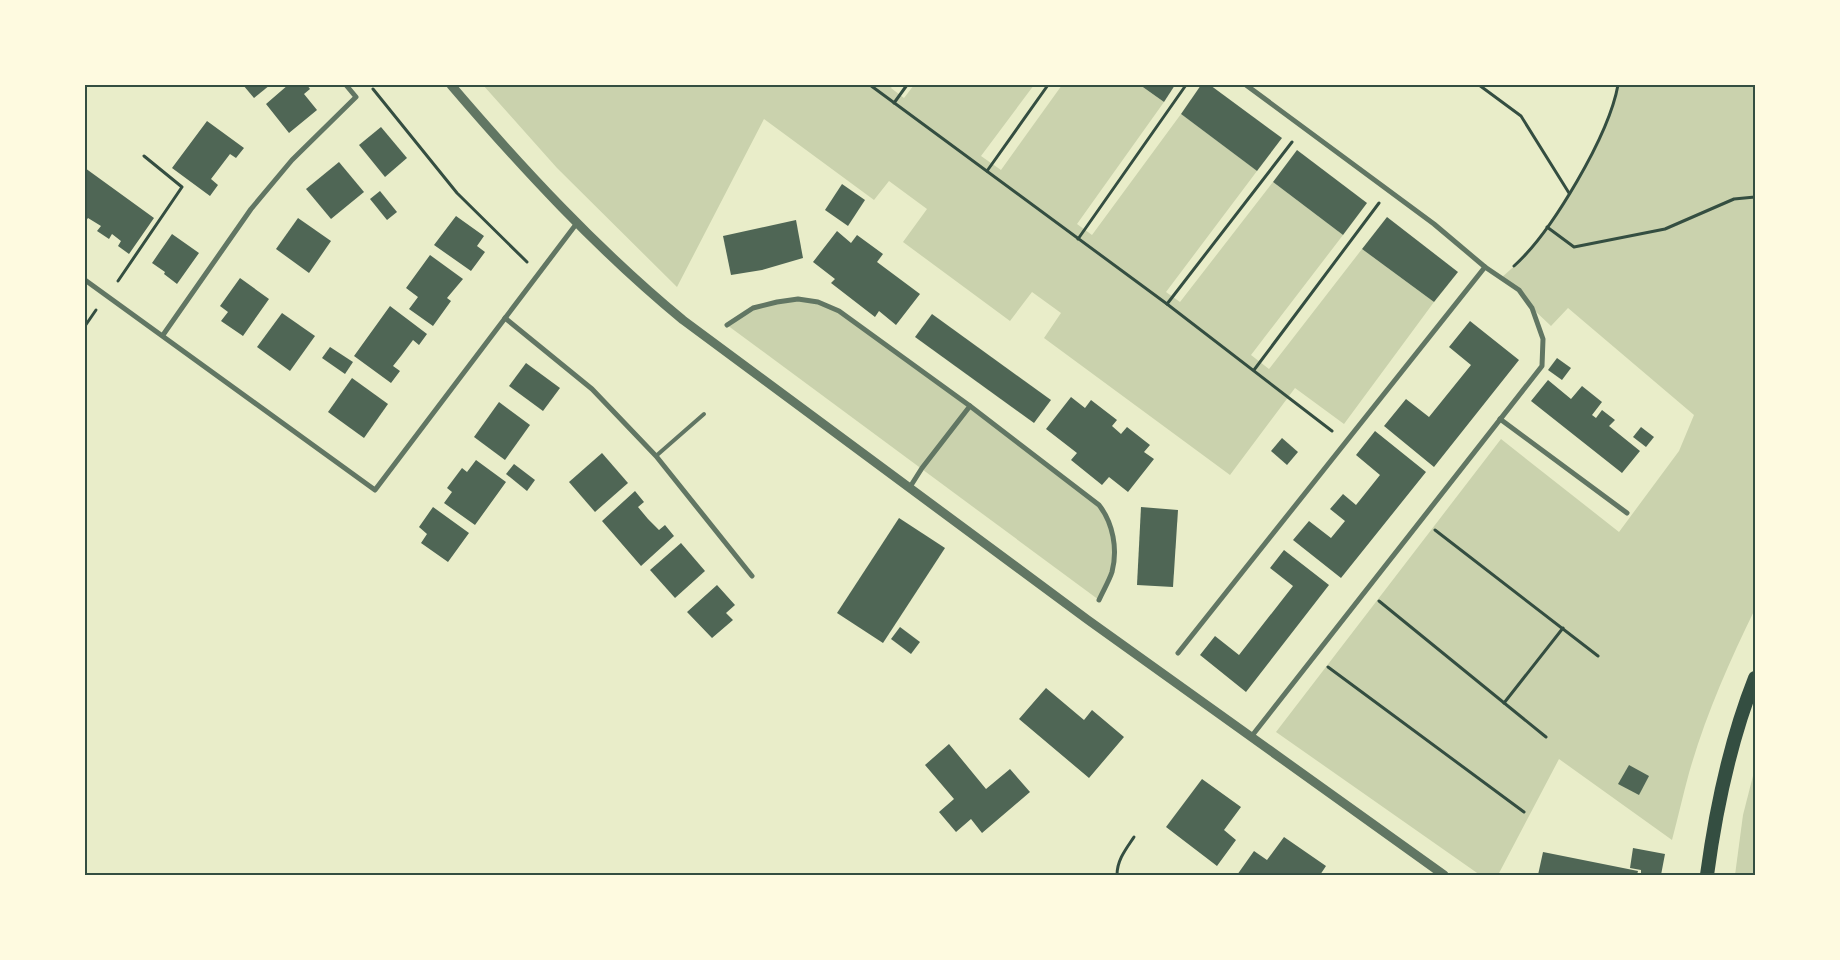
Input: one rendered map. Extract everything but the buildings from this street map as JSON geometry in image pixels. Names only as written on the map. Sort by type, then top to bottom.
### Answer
[{"type":"highway","points":[[1706,875],[1714,822],[1725,777],[1755,678]]},
{"type":"street","points":[[163,335],[251,209],[292,160],[356,97],[346,85]]},
{"type":"street","points":[[451,85],[488,128],[578,222],[650,293],[682,320],[1088,620],[1444,875]]},
{"type":"street","points":[[1246,85],[1434,224],[1485,268],[1519,290],[1532,308],[1543,339],[1542,366],[1251,737]]},
{"type":"street","points":[[85,280],[375,490],[578,222]]},
{"type":"street","points":[[1178,653],[1485,268]]},
{"type":"street","points":[[727,325],[753,308],[798,299],[818,302],[839,311],[970,406],[1099,505],[1106,515],[1113,529],[1114,557],[1112,571],[1099,600]]},
{"type":"street","points":[[505,318],[592,389],[656,456],[752,576]]},
{"type":"street","points":[[910,488],[922,468],[970,406]]},
{"type":"street","points":[[1500,419],[1627,513]]},
{"type":"lane","points":[[656,456],[704,414]]},
{"type":"path","points":[[370,85],[457,193],[539,274]]},
{"type":"path","points":[[870,85],[1167,304],[1346,442]]},
{"type":"path","points":[[894,103],[907,85]]},
{"type":"path","points":[[987,171],[1048,85]]},
{"type":"path","points":[[1078,239],[1186,85]]},
{"type":"path","points":[[1480,85],[1521,116],[1569,193]]},
{"type":"path","points":[[1501,278],[1528,254],[1548,227],[1569,193],[1599,143],[1618,85]]},
{"type":"path","points":[[1167,304],[1303,127]]},
{"type":"path","points":[[107,296],[182,187],[144,156]]},
{"type":"path","points":[[1254,370],[1388,191]]},
{"type":"path","points":[[1548,227],[1574,247],[1665,229],[1734,200],[1755,198]]},
{"type":"path","points":[[1421,519],[1598,656]]},
{"type":"path","points":[[1365,590],[1546,737]]},
{"type":"path","points":[[1504,703],[1563,628]]},
{"type":"path","points":[[1313,656],[1524,812]]},
{"type":"path","points":[[1117,875],[1117,867],[1121,858],[1134,837]]},
{"type":"green space","points":[[483,85],[893,85],[891,88],[904,98],[914,85],[1034,85],[981,156],[1001,170],[1062,85],[1140,85],[1164,102],[1077,224],[1092,235],[1181,114],[1257,171],[1166,292],[1180,302],[1273,182],[1343,235],[1251,355],[1269,369],[1362,249],[1434,302],[1344,424],[1295,388],[1230,475],[1044,338],[1061,313],[1032,292],[1010,321],[903,242],[927,209],[889,181],[874,200],[764,119],[677,287],[557,168]]},
{"type":"green space","points":[[1618,85],[1755,85],[1755,609],[1727,669],[1702,731],[1672,840],[1559,759],[1498,875],[1480,875],[1276,732],[1501,439],[1619,532],[1679,451],[1694,415],[1568,308],[1551,326],[1532,308],[1519,290],[1501,278],[1528,254],[1599,143]]},
{"type":"green space","points":[[798,299],[818,302],[839,311],[1099,505],[1113,529],[1112,571],[1099,600],[727,325],[753,308]]},
{"type":"green space","points":[[1755,768],[1755,875],[1735,875],[1743,815]]}]
